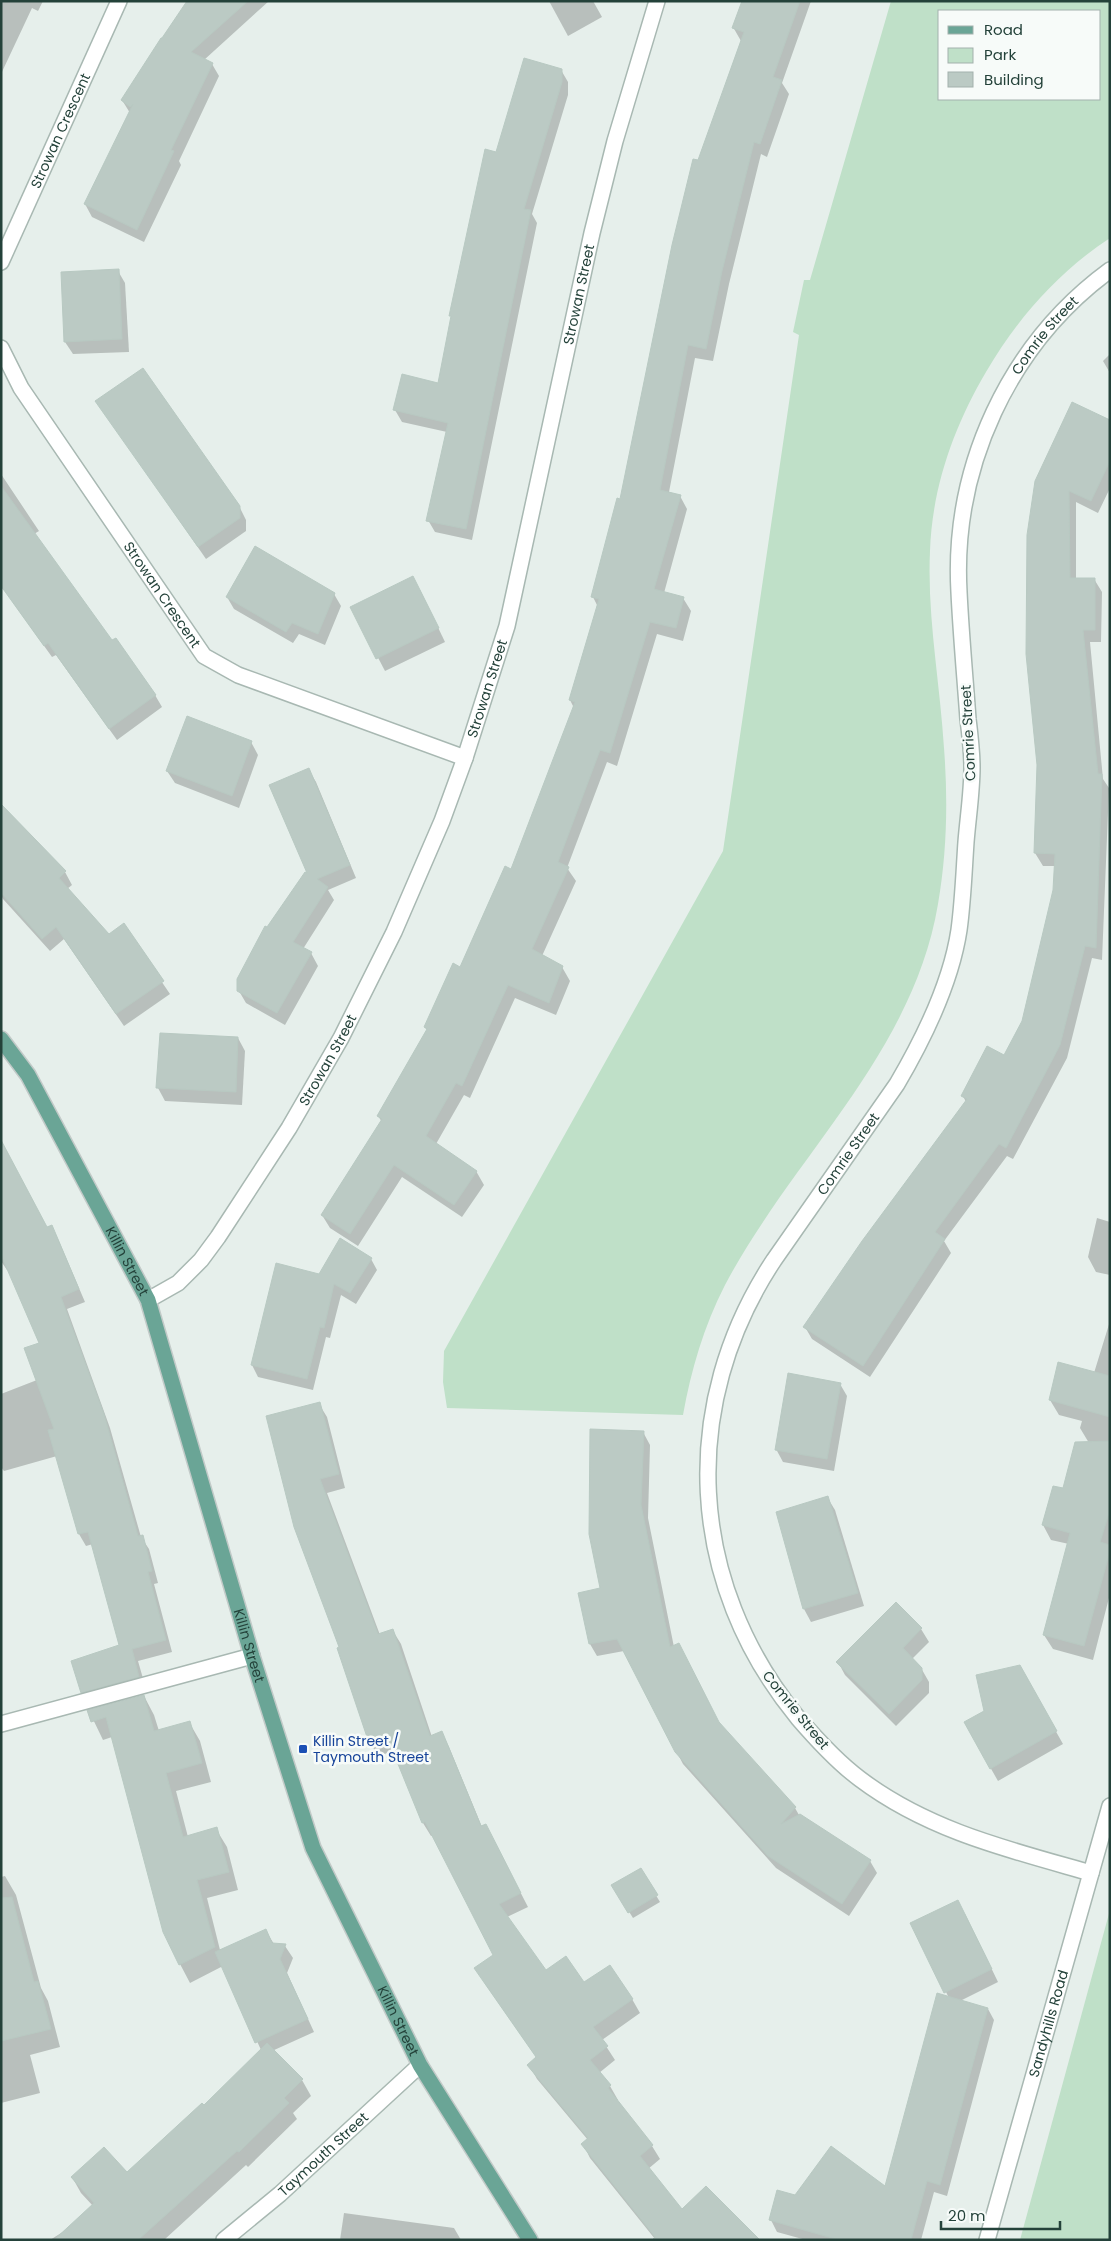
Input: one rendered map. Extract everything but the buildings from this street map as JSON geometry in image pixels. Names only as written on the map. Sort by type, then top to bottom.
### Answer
[{"type":"main road","name":"Killin Street","points":[[1,1039],[28,1075],[148,1300],[252,1656],[313,1848],[420,2065],[530,2240]]},
{"type":"street","name":"Strowan Crescent","points":[[1,262],[119,1]]},
{"type":"street","name":"Strowan Street","points":[[148,1300],[178,1283],[189,1274],[207,1252],[289,1128],[321,1074],[394,932],[442,821],[465,758],[507,626],[592,233],[615,141],[657,1]]},
{"type":"street","name":"Comrie Street","points":[[1091,1873],[984,1843],[911,1812],[861,1780],[838,1760],[810,1731],[771,1682],[740,1628],[722,1578],[712,1530],[708,1460],[714,1401],[726,1358],[742,1315],[757,1285],[897,1084],[913,1057],[940,996],[959,931],[972,767],[958,559],[965,499],[972,470],[991,416],[1021,363],[1058,318],[1081,294],[1110,270]]},
{"type":"street","name":"Strowan Crescent","points":[[1,348],[22,388],[204,656],[238,675],[465,758]]},
{"type":"street","points":[[1,1724],[252,1656]]},
{"type":"street","name":"Sandyhills Road","points":[[987,2240],[1110,1806]]},
{"type":"street","name":"Taymouth Street","points":[[224,2240],[280,2194],[420,2065]]},
{"type":"green space","points":[[891,1],[1110,1],[1110,238],[1091,251],[1056,281],[1025,315],[998,352],[964,414],[947,458],[935,504],[930,551],[930,600],[945,768],[945,846],[938,904],[924,958],[904,1009],[878,1056],[848,1102],[783,1192],[725,1285],[699,1348],[683,1415],[447,1408],[443,1382],[444,1351],[723,851],[799,335],[793,332],[804,280],[810,280]]},
{"type":"green space","points":[[1110,1910],[1110,2240],[1020,2240]]},
{"type":"place","name":"Killin Street / Taymouth Street","points":[[303,1749]]}]
